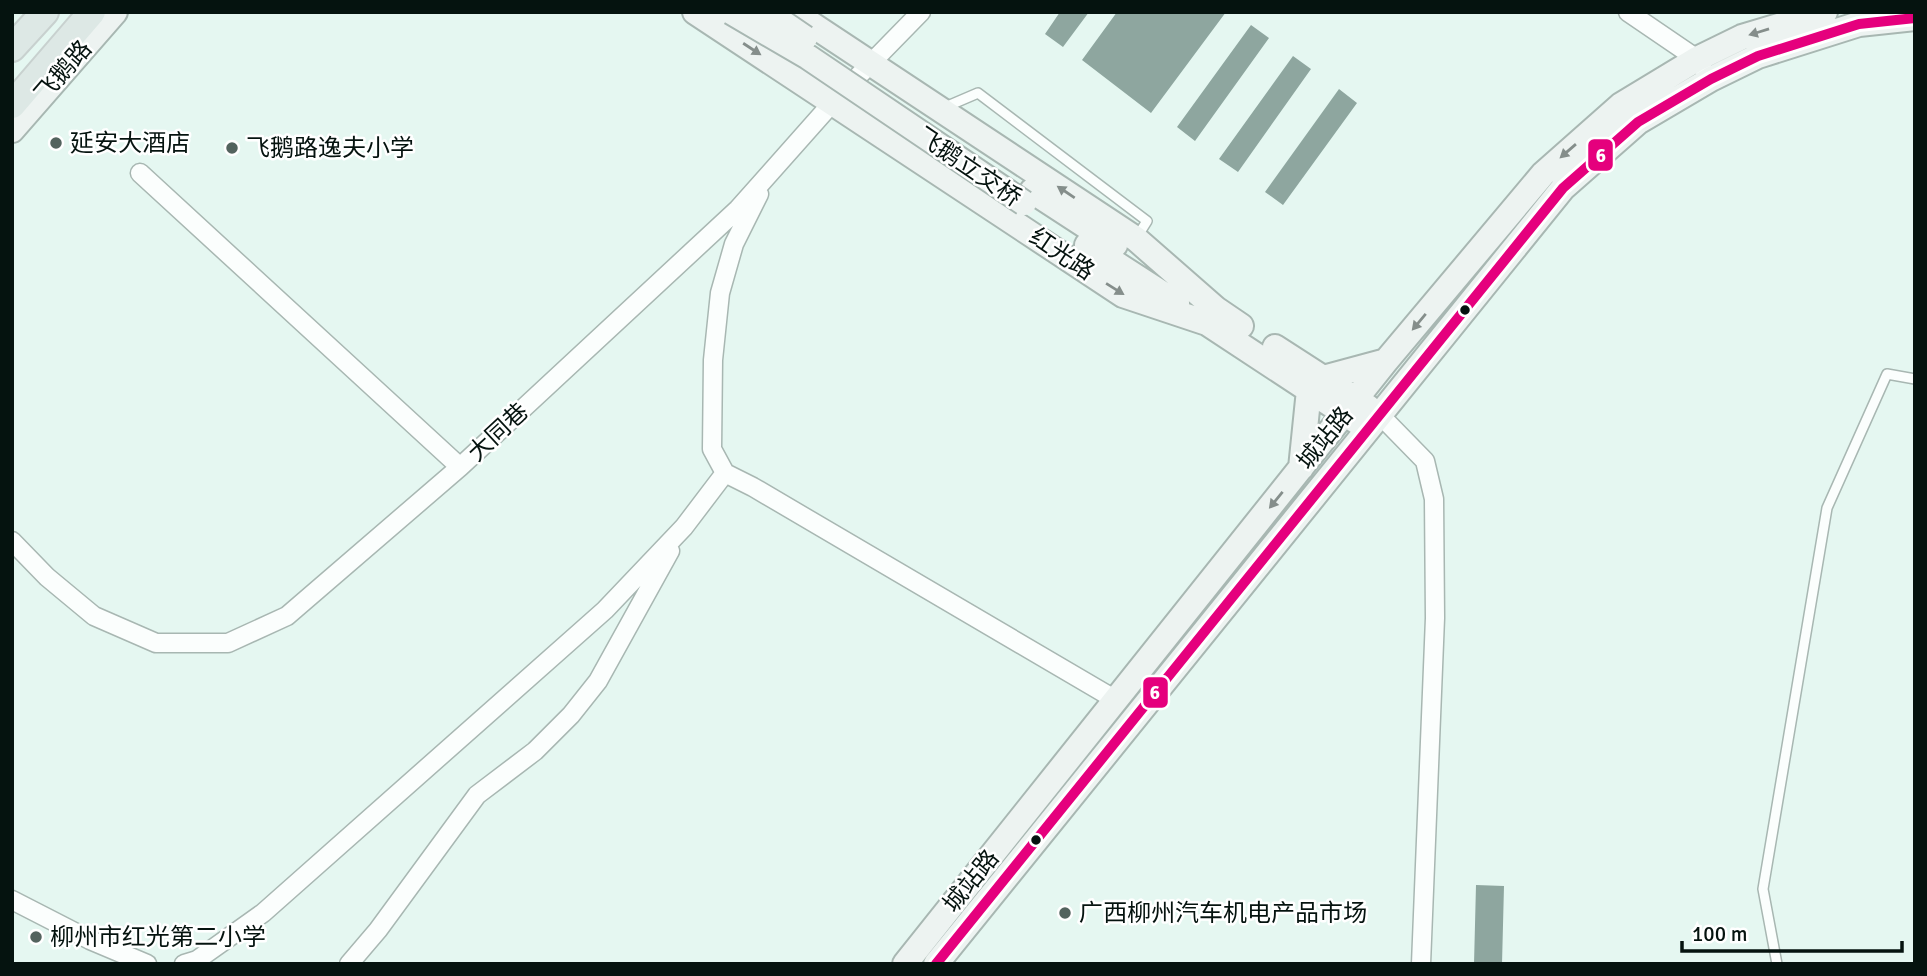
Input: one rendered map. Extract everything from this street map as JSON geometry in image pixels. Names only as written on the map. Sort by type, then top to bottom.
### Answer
[{"type":"main road","points":[[12,31],[27,12]]},
{"type":"main road","points":[[12,48],[45,12]]},
{"type":"main road","name":"飞鹅路","points":[[22,85],[74,12]]},
{"type":"main road","points":[[12,105],[22,85],[92,12]]},
{"type":"main road","name":"飞鹅路","points":[[12,130],[115,12]]},
{"type":"main road","name":"飞鹅立交桥","points":[[731,12],[808,57],[1211,316]]},
{"type":"main road","name":"飞鹅立交桥","points":[[767,12],[1028,197]]},
{"type":"main road","name":"红光路","points":[[793,12],[1136,239],[1211,316],[1374,422]]},
{"type":"main road","name":"城站路","points":[[936,964],[1563,188],[1742,37],[1825,12]]},
{"type":"main road","name":"红光路","points":[[700,13],[1123,295],[1211,316]]},
{"type":"main road","name":"城站路","points":[[905,964],[1386,361],[1542,174],[1621,105],[1704,69],[1858,24],[1915,18]]},
{"type":"main road","points":[[1301,468],[1316,384],[1386,361]]},
{"type":"street","name":"大同巷","points":[[12,541],[47,578],[94,616],[156,643],[228,643],[287,616],[460,467],[738,209],[833,102],[921,12]]},
{"type":"street","points":[[1628,12],[1704,69]]},
{"type":"street","points":[[771,172],[734,244],[720,293],[713,360],[712,449],[725,473],[1116,700]]},
{"type":"street","points":[[140,173],[460,467]]},
{"type":"street","points":[[1374,422],[1425,461],[1434,499],[1435,618],[1421,964]]},
{"type":"street","points":[[192,962],[263,913],[605,610],[684,527],[725,473]]},
{"type":"street","points":[[349,964],[378,930],[477,795],[535,751],[598,681],[684,527]]},
{"type":"street","points":[[12,900],[90,940],[147,964]]},
{"type":"lane","points":[[941,109],[978,93],[1147,221],[1136,239]]},
{"type":"lane","points":[[1777,964],[1763,889],[1828,508],[1887,374],[1915,379]]},
{"type":"building","points":[[1060,12],[1089,12],[1063,47],[1045,34]]},
{"type":"building","points":[[1117,12],[1226,12],[1151,113],[1082,60]]},
{"type":"building","points":[[1251,25],[1269,38],[1195,141],[1177,127]]},
{"type":"building","points":[[1293,56],[1311,69],[1238,172],[1219,159]]},
{"type":"building","points":[[1339,89],[1357,103],[1283,205],[1265,192]]},
{"type":"building","points":[[1476,885],[1504,886],[1502,964],[1474,964]]},
{"type":"transit line","name":"6","points":[[936,964],[1563,188],[1638,122],[1711,79],[1758,56],[1859,24],[1915,18]]},
{"type":"place","name":"延安大酒店","points":[[56,143]]},
{"type":"place","name":"飞鹅路逸夫小学","points":[[232,148]]},
{"type":"place","name":"广西柳州汽车机电产品市场","points":[[1065,913]]},
{"type":"place","name":"柳州市红光第二小学","points":[[36,937]]}]
